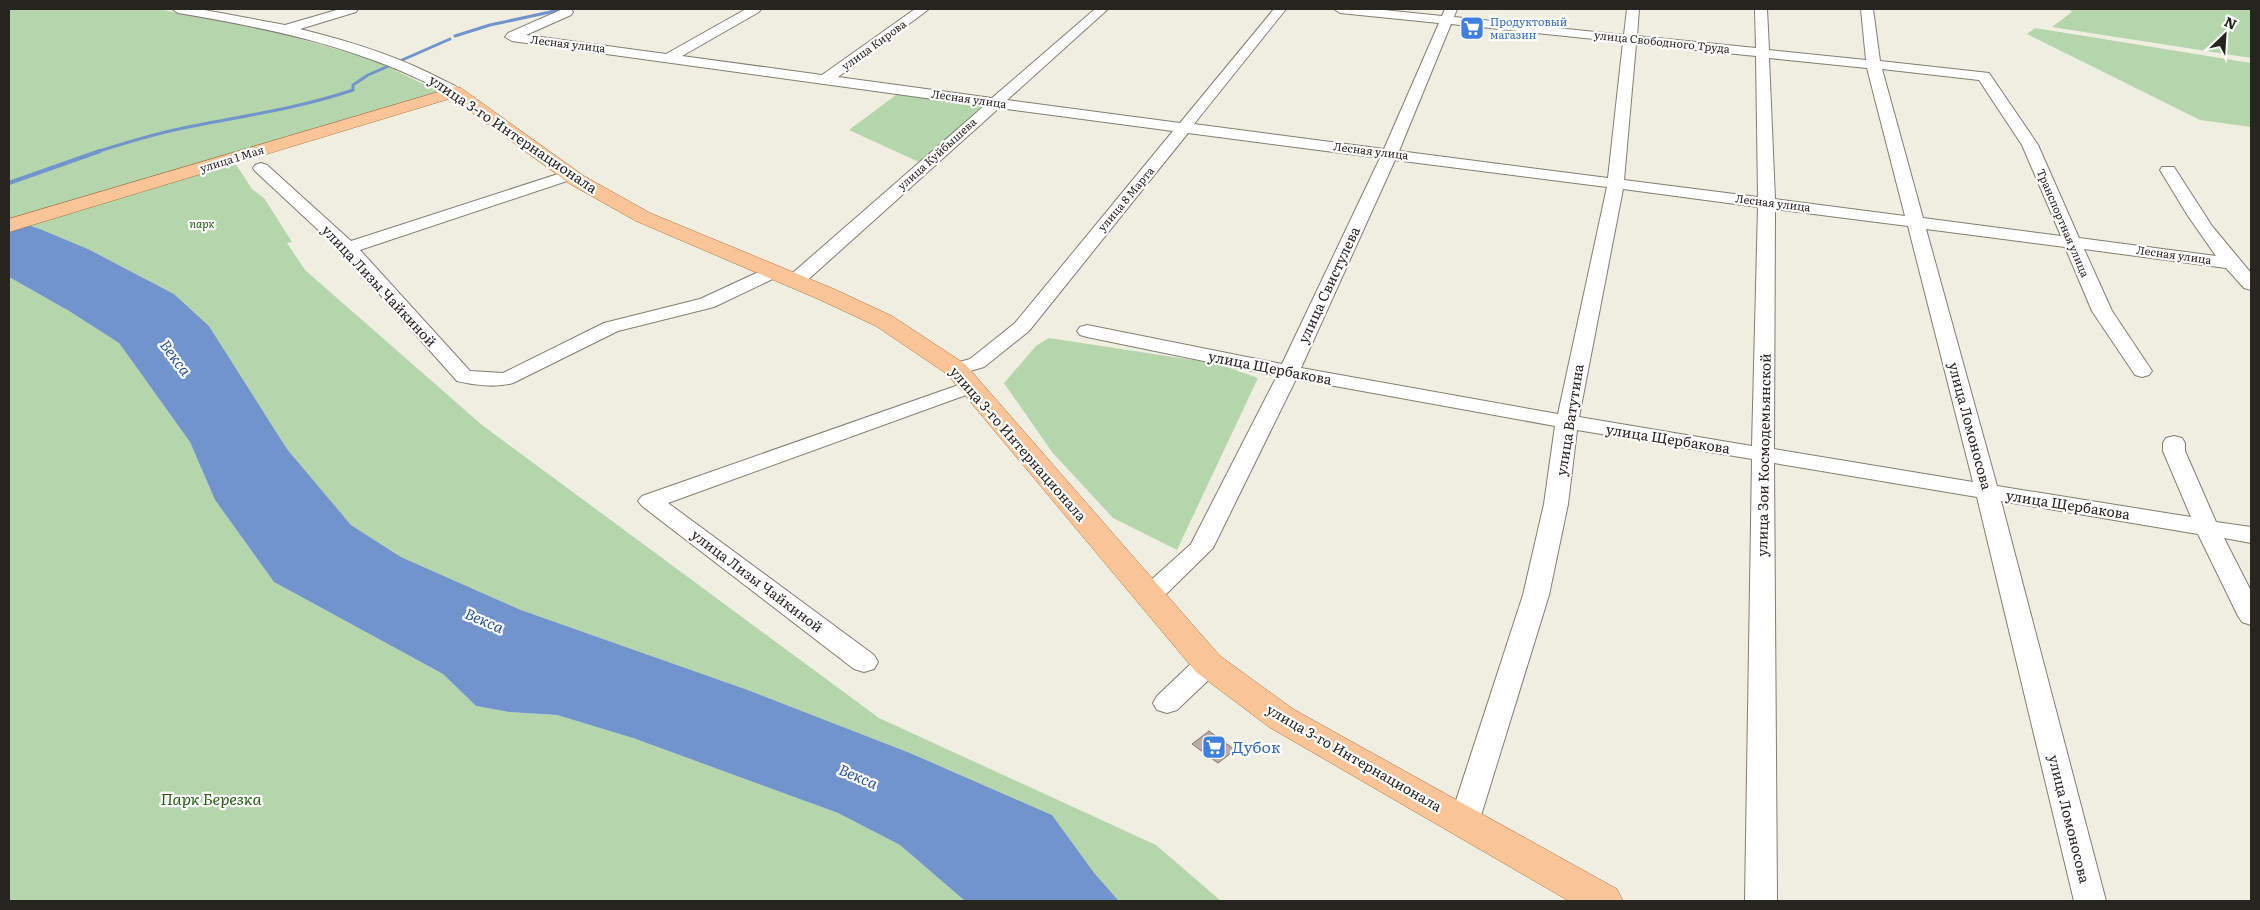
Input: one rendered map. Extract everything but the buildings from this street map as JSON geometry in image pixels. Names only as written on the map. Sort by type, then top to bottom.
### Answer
[{"type":"main road","name":"улица 3-го Интернационала","points":[[455,92],[570,175],[643,217],[884,321],[963,378],[1208,664],[1281,718],[1603,901]]},
{"type":"main road","name":"улица 1 Мая","points":[[9,226],[455,92]]},
{"type":"street","name":"улица 3-го Интернационала","points":[[178,9],[310,36],[384,58],[410,68],[455,92]]},
{"type":"street","points":[[284,30],[352,9]]},
{"type":"street","points":[[671,57],[755,9]]},
{"type":"street","name":"улица Кирова","points":[[825,80],[923,9]]},
{"type":"street","name":"улица Куйбышева","points":[[795,281],[1102,9]]},
{"type":"street","name":"улица 8 Марта","points":[[650,501],[749,464],[963,378],[977,363],[1022,328],[1112,214],[1186,127],[1280,9]]},
{"type":"street","name":"улица Свободного Труда","points":[[1340,9],[1449,14],[1630,39],[1984,76]]},
{"type":"street","name":"улица Ватутина","points":[[1464,822],[1536,595],[1556,504],[1566,422],[1616,182],[1634,9]]},
{"type":"street","name":"улица Зои Космодемьянской","points":[[1761,9],[1767,202],[1763,454],[1761,901]]},
{"type":"street","name":"улица Ломоносова","points":[[1867,9],[1873,63],[1987,492],[2090,901]]},
{"type":"street","name":"Лесная улица","points":[[567,12],[512,37],[671,57],[994,103],[1616,182],[2230,263]]},
{"type":"street","name":"улица Свистулева","points":[[1150,595],[1201,548],[1289,372],[1390,153],[1449,14]]},
{"type":"street","name":"Транспортная улица","points":[[1984,76],[2030,145],[2070,241],[2102,311],[2142,371]]},
{"type":"street","name":"улица Лизы Чайкиной","points":[[262,168],[348,248],[464,376],[506,379],[611,327],[707,303],[773,272]]},
{"type":"street","points":[[2168,170],[2194,214],[2230,263],[2251,284]]},
{"type":"street","points":[[348,248],[570,175]]},
{"type":"street","name":"улица Щербакова","points":[[1087,331],[1289,372],[1566,422],[2251,535]]},
{"type":"street","points":[[2174,443],[2174,451],[2207,528],[2251,616]]},
{"type":"street","name":"улица Лизы Чайкиной","points":[[650,501],[864,662]]},
{"type":"street","points":[[1167,702],[1208,664]]},
{"type":"green space","name":"парк","points":[[9,9],[158,9],[279,33],[374,60],[448,96],[235,163],[252,189],[264,198],[292,242],[287,243],[305,270],[482,425],[879,718],[1156,845],[1221,901],[1119,901],[1095,874],[1052,815],[910,753],[745,689],[521,610],[401,557],[351,525],[287,449],[209,326],[174,294],[88,249],[40,229],[9,219]]},
{"type":"green space","points":[[2068,9],[2251,9],[2251,58],[2052,27],[2072,12]]},
{"type":"green space","points":[[2035,28],[2251,63],[2251,127],[2200,120],[2027,34]]},
{"type":"green space","points":[[900,92],[985,103],[921,163],[849,130]]},
{"type":"green space","name":"Парк Березка","points":[[9,277],[69,311],[119,343],[190,442],[215,500],[274,582],[443,674],[476,706],[509,712],[557,715],[633,738],[838,813],[900,845],[965,901],[9,901]]},
{"type":"green space","points":[[1049,338],[1219,364],[1258,378],[1177,550],[1113,518],[1052,452],[1004,383],[1036,346]]},
{"type":"water","name":"Векса","points":[[9,219],[40,229],[88,249],[174,294],[209,326],[287,449],[351,525],[401,557],[521,610],[745,689],[910,753],[1052,815],[1095,874],[1119,901],[965,901],[900,845],[838,813],[633,738],[557,715],[509,712],[476,706],[443,674],[274,582],[215,500],[190,442],[119,343],[69,311],[9,277]]},
{"type":"waterway","points":[[455,36],[490,25],[564,9]]},
{"type":"waterway","points":[[96,152],[164,132],[309,103],[353,90],[353,85],[368,75],[450,39]]},
{"type":"waterway","points":[[9,183],[100,151]]},
{"type":"place","name":"Продуктовый магазин","points":[[1472,28]]},
{"type":"place","name":"Дубок","points":[[1214,747]]}]
